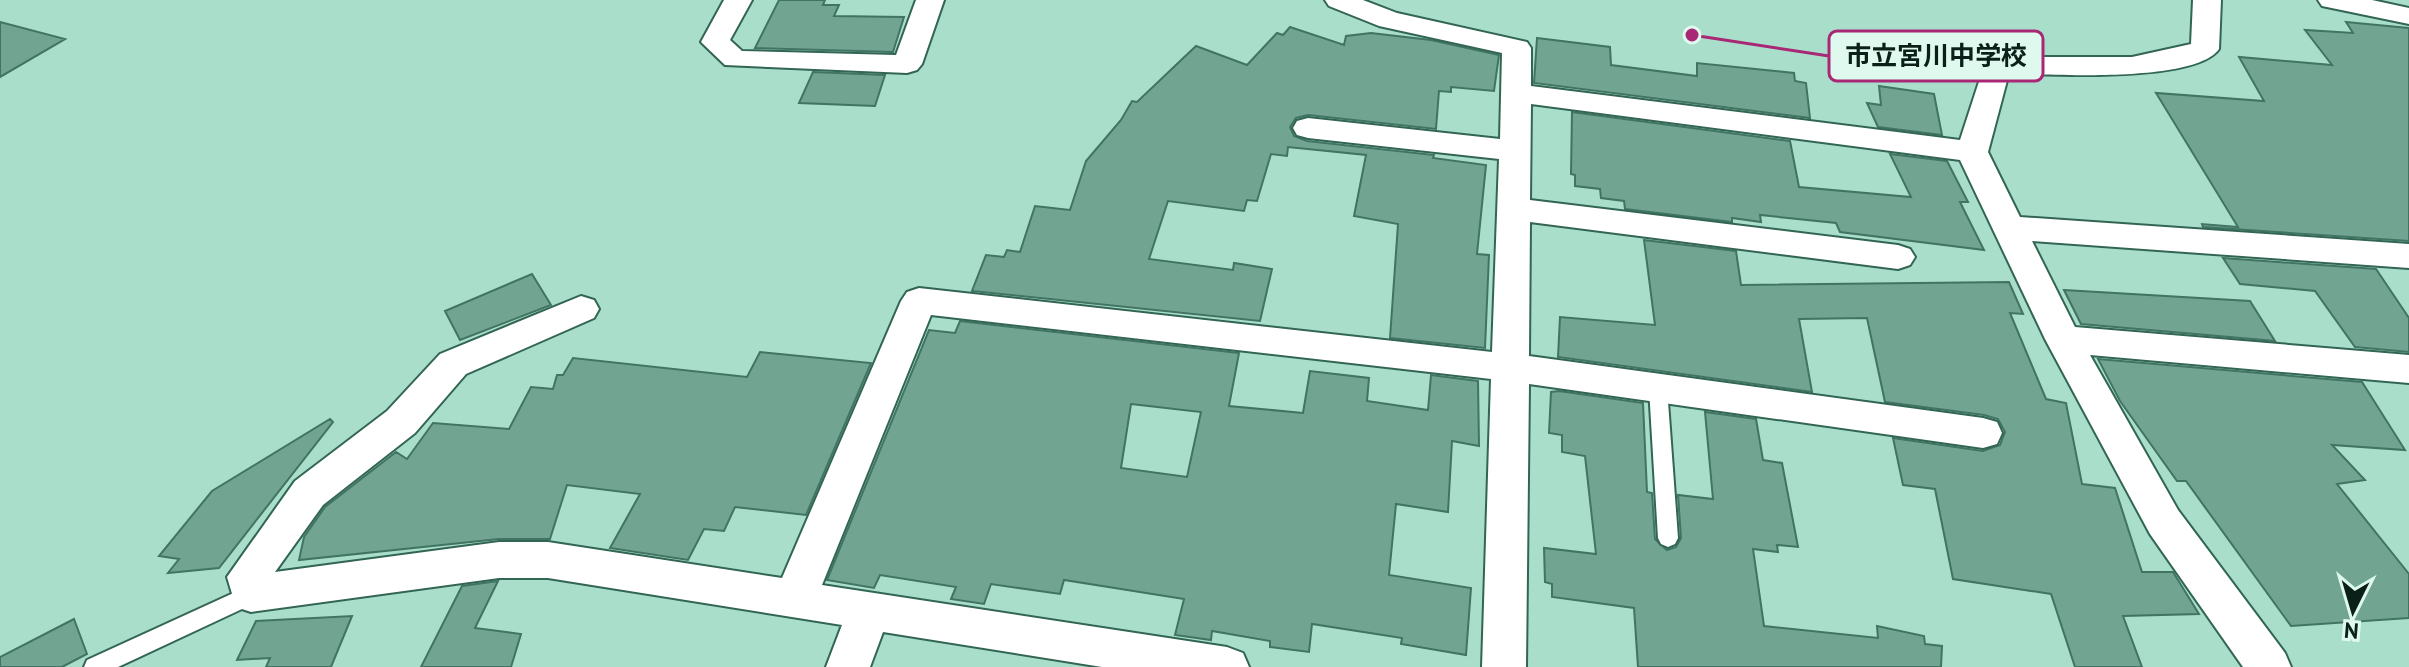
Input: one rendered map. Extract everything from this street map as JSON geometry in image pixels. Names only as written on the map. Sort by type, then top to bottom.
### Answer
[{"type":"street","points":[[738,0],[715,42],[735,59],[907,64],[930,0]]},
{"type":"street","points":[[1339,0],[1389,20],[1517,48],[1513,368],[1504,667]]},
{"type":"street","points":[[2207,0],[2205,49],[2184,59],[2065,67],[1997,63],[1972,152],[2063,339],[2164,522],[2269,667]]},
{"type":"street","points":[[2332,0],[2409,16]]},
{"type":"street","points":[[1516,93],[1972,152]]},
{"type":"street","points":[[1308,128],[1515,151]]},
{"type":"street","points":[[1514,209],[1898,257]]},
{"type":"street","points":[[2010,228],[2409,256]]},
{"type":"street","points":[[795,599],[919,301],[1513,368],[1983,433]]},
{"type":"street","points":[[581,309],[453,364],[401,422],[309,493],[248,577],[251,594],[499,560],[548,560],[870,610],[1134,660],[1227,667]]},
{"type":"street","points":[[2063,339],[2409,369]]},
{"type":"street","points":[[848,667],[870,610]]},
{"type":"lane","points":[[1658,388],[1668,538]]},
{"type":"lane","points":[[95,667],[251,594]]},
{"type":"building","points":[[779,0],[825,0],[823,5],[839,5],[834,16],[904,17],[893,52],[755,48]]},
{"type":"building","points":[[0,22],[65,39],[0,77]]},
{"type":"building","points":[[2346,22],[2409,28],[2409,241],[2203,227],[2202,224],[2238,227],[2156,93],[2264,101],[2239,57],[2332,65],[2305,30],[2353,33]]},
{"type":"building","points":[[1290,27],[1344,45],[1346,36],[1371,33],[1431,40],[1499,55],[1494,91],[1451,87],[1451,92],[1439,91],[1436,129],[1308,115],[1296,118],[1290,127],[1294,136],[1307,141],[1434,155],[1433,158],[1486,165],[1477,254],[1489,255],[1485,348],[1390,338],[1398,224],[1354,216],[1366,155],[1288,147],[1287,156],[1271,154],[1257,201],[1247,200],[1244,211],[1168,201],[1149,259],[1233,270],[1234,263],[1272,269],[1260,321],[972,291],[986,255],[1004,257],[1007,250],[1020,252],[1035,206],[1070,210],[1086,161],[1121,120],[1132,101],[1137,102],[1196,46],[1247,65],[1277,33],[1283,35]]},
{"type":"building","points":[[1537,38],[1610,47],[1611,65],[1697,76],[1697,63],[1794,73],[1795,81],[1806,83],[1810,118],[1534,83]]},
{"type":"building","points":[[813,72],[885,75],[875,106],[799,103]]},
{"type":"building","points":[[1879,86],[1934,94],[1942,135],[1878,127],[1867,103],[1881,105]]},
{"type":"building","points":[[1572,112],[1790,141],[1799,187],[1911,197],[1890,154],[1947,161],[1968,202],[1960,202],[1984,250],[1840,232],[1836,223],[1760,215],[1761,222],[1732,218],[1732,222],[1625,209],[1624,201],[1601,198],[1600,189],[1575,186],[1575,175],[1571,174]]},
{"type":"building","points":[[1644,240],[1736,251],[1741,285],[2009,282],[2023,314],[2010,313],[2046,399],[2066,403],[2082,484],[2115,488],[2142,572],[2173,572],[2199,614],[2123,616],[2142,667],[2075,667],[2051,594],[1953,579],[1935,489],[1903,485],[1893,438],[1983,451],[2000,445],[2005,432],[1998,419],[1984,415],[1885,402],[1867,318],[1799,319],[1812,392],[1558,357],[1560,317],[1655,325]]},
{"type":"building","points":[[2223,258],[2376,269],[2409,318],[2409,352],[2355,347],[2315,291],[2240,284]]},
{"type":"building","points":[[532,274],[551,305],[460,340],[445,311]]},
{"type":"building","points":[[2064,290],[2250,301],[2275,341],[2081,324]]},
{"type":"building","points":[[960,321],[1239,353],[1229,406],[1303,413],[1310,371],[1369,378],[1367,401],[1428,410],[1431,375],[1478,381],[1479,446],[1452,441],[1448,512],[1396,504],[1389,575],[1471,588],[1466,655],[1401,644],[1402,638],[1312,624],[1309,652],[1270,647],[1270,641],[1212,631],[1211,640],[1175,635],[1184,599],[1064,580],[1060,594],[991,584],[984,604],[951,599],[956,587],[880,575],[874,588],[827,580],[929,330],[955,333]],"holes":[[[1131,404],[1201,412],[1187,477],[1121,468]]]},
{"type":"building","points":[[760,352],[871,363],[806,515],[735,507],[724,531],[704,529],[688,560],[610,548],[640,494],[567,485],[550,539],[499,539],[299,560],[304,537],[325,507],[396,452],[407,459],[433,423],[509,429],[531,387],[553,389],[557,375],[563,375],[573,358],[747,377]]},
{"type":"building","points":[[2098,359],[2362,382],[2405,450],[2332,445],[2365,480],[2337,484],[2409,574],[2409,618],[2291,626],[2186,481],[2177,481],[2120,401]]},
{"type":"building","points":[[1551,392],[1643,403],[1647,492],[1652,493],[1655,539],[1667,550],[1676,547],[1681,538],[1678,495],[1713,499],[1705,412],[1756,419],[1763,460],[1782,463],[1798,547],[1777,545],[1778,552],[1753,549],[1764,626],[1878,638],[1877,626],[1924,636],[1925,644],[1942,646],[1941,667],[1638,667],[1634,608],[1552,597],[1552,584],[1545,582],[1544,548],[1596,554],[1585,456],[1562,452],[1562,435],[1549,433]]},
{"type":"building","points":[[330,419],[333,422],[219,568],[168,573],[179,559],[159,556],[212,491]]},
{"type":"building","points":[[498,581],[475,628],[521,634],[511,667],[421,667],[462,586]]},
{"type":"building","points":[[352,616],[331,667],[266,667],[270,658],[237,660],[256,621]]},
{"type":"building","points":[[74,619],[87,654],[62,667],[0,667],[0,657]]},
{"type":"place","name":"市立宮川中学校","points":[[1692,35]]}]
